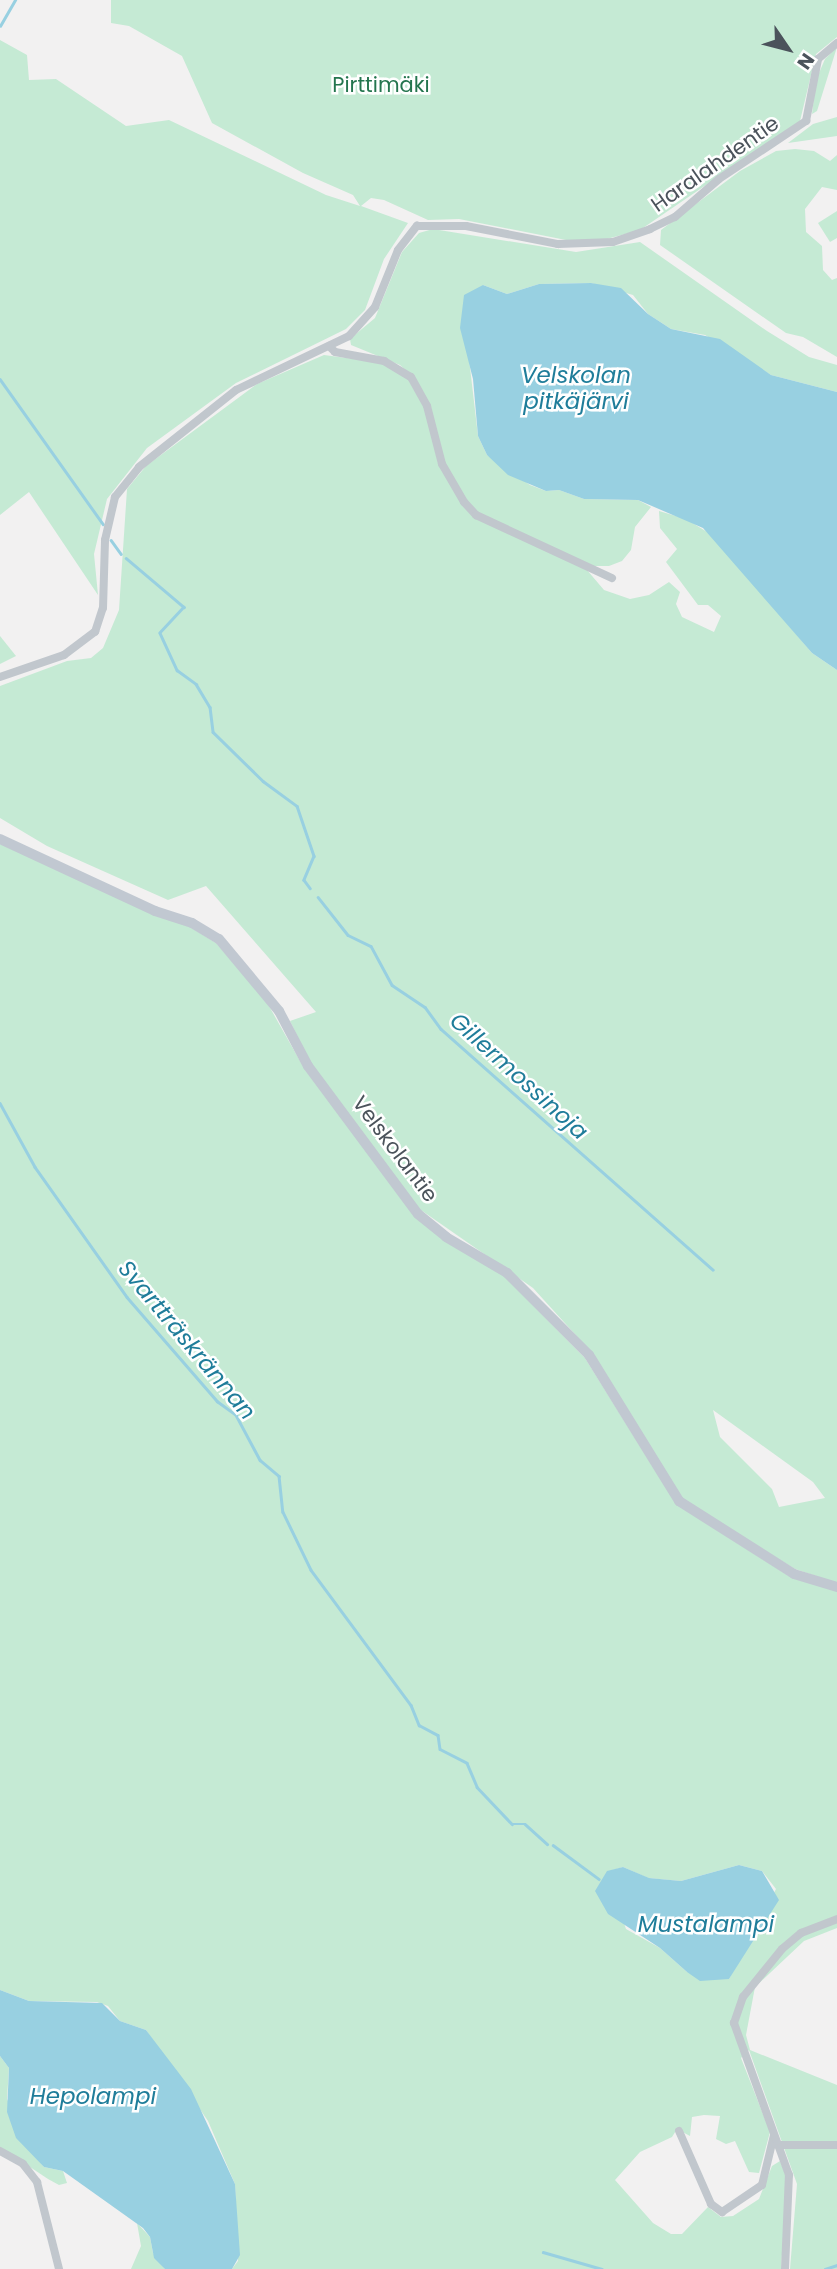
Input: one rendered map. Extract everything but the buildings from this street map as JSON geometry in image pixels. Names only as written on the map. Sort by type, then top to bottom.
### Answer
[{"type":"street","name":"Haralahdentie","points":[[0,677],[58,658],[88,641],[95,632],[103,608],[105,540],[115,497],[139,467],[236,390],[349,336],[375,307],[398,250],[417,226],[466,226],[558,244],[613,242],[675,217],[719,179],[806,121],[818,59],[837,43]]},
{"type":"street","points":[[329,346],[335,352],[384,361],[411,377],[427,406],[442,464],[464,502],[476,515],[612,578]]},
{"type":"street","name":"Velskolantie","points":[[0,839],[155,911],[192,923],[219,939],[279,1011],[308,1066],[418,1214],[446,1237],[507,1273],[589,1355],[679,1501],[801,1577],[837,1587]]},
{"type":"street","points":[[785,2269],[792,2187],[779,2145],[739,2044],[736,2014],[755,1978],[782,1949],[801,1933],[837,1919]]},
{"type":"street","points":[[679,2132],[711,2203],[722,2212],[762,2185],[774,2135]]},
{"type":"street","points":[[779,2145],[837,2145]]},
{"type":"street","points":[[0,2151],[23,2164],[37,2182],[59,2269]]},
{"type":"green space","name":"Pirttimäki","points":[[111,0],[837,0],[837,37],[816,54],[800,121],[640,230],[603,240],[566,240],[459,219],[428,220],[384,200],[371,198],[361,206],[408,223],[384,259],[365,310],[346,329],[236,383],[147,448],[107,499],[94,554],[98,595],[29,492],[0,515],[0,40],[27,55],[29,80],[56,79],[126,126],[169,120],[326,195],[360,206],[353,195],[303,173],[212,123],[182,56],[129,26],[111,23]]},
{"type":"green space","points":[[837,47],[817,111],[812,114],[816,80],[825,59]]},
{"type":"green space","points":[[837,117],[837,136],[788,143],[813,124]]},
{"type":"green space","points":[[776,151],[814,151],[830,161],[837,155],[837,190],[822,187],[805,209],[806,232],[822,246],[823,270],[832,280],[837,278],[837,357],[803,337],[786,333],[660,245],[661,230],[740,171]]},
{"type":"green space","points":[[837,211],[837,238],[830,242],[818,223]]},
{"type":"green space","points":[[433,229],[576,252],[640,242],[767,331],[809,357],[837,365],[837,392],[771,375],[705,335],[671,329],[648,314],[633,295],[591,283],[539,284],[507,294],[483,285],[469,359],[478,436],[487,455],[530,485],[546,491],[559,490],[584,499],[638,500],[651,507],[635,527],[631,550],[622,561],[609,566],[591,566],[485,518],[466,501],[444,463],[412,376],[400,365],[351,345],[350,339],[375,318],[402,252],[419,233]]},
{"type":"green space","points":[[324,355],[384,363],[408,379],[424,407],[440,464],[462,504],[475,517],[587,570],[604,590],[630,599],[649,595],[669,582],[680,592],[676,604],[682,617],[714,632],[721,616],[708,605],[698,605],[666,562],[677,549],[660,528],[659,511],[686,519],[712,535],[812,653],[837,670],[837,1583],[795,1569],[684,1501],[593,1354],[533,1288],[418,1208],[310,1062],[290,1021],[316,1012],[206,886],[168,900],[47,846],[0,818],[0,686],[67,661],[91,658],[103,648],[119,610],[127,489],[146,466],[257,384]],"holes":[[[713,1410],[813,1482],[825,1498],[779,1507],[772,1489],[720,1437]]]},
{"type":"green space","points":[[0,636],[16,656],[0,664]]},
{"type":"green space","points":[[0,844],[190,927],[216,943],[265,999],[304,1068],[415,1216],[505,1277],[585,1358],[676,1504],[792,1578],[837,1591],[837,1928],[804,1941],[755,1987],[746,2035],[750,2050],[837,2085],[837,2269],[790,2269],[797,2184],[749,2050],[741,2058],[770,2132],[759,2173],[749,2172],[735,2141],[726,2144],[716,2139],[720,2116],[704,2115],[692,2117],[690,2136],[677,2129],[672,2137],[640,2152],[615,2180],[653,2223],[671,2234],[682,2234],[708,2207],[721,2217],[733,2216],[759,2199],[772,2166],[780,2161],[787,2179],[781,2269],[232,2269],[238,2261],[235,2184],[208,2121],[146,2030],[120,2021],[108,2006],[97,2002],[29,2001],[0,1990]],"holes":[[[739,1865],[762,1871],[776,1889],[729,1979],[687,1972],[660,1948],[626,1929],[607,1872],[623,1867],[648,1878],[681,1881]]]},
{"type":"green space","points":[[0,2056],[9,2068],[7,2099],[32,2153],[44,2167],[63,2171],[67,2183],[59,2185],[0,2147]]},
{"type":"green space","points":[[137,2223],[150,2237],[153,2253],[165,2269],[131,2269],[141,2246]]},
{"type":"water","name":"Velskolan pitkäjärvi","points":[[591,283],[621,288],[648,314],[671,329],[720,339],[771,375],[837,392],[837,670],[812,653],[703,528],[638,500],[584,499],[559,490],[546,491],[508,475],[487,455],[478,436],[473,379],[460,328],[464,295],[483,285],[507,294],[539,284]]},
{"type":"water","name":"Mustalampi","points":[[739,1865],[762,1871],[779,1900],[729,1979],[700,1981],[660,1948],[608,1914],[595,1891],[607,1871],[623,1867],[649,1878],[681,1881]]},
{"type":"water","name":"Hepolampi","points":[[0,1990],[29,2001],[102,2003],[120,2021],[146,2030],[191,2089],[235,2184],[240,2255],[232,2269],[165,2269],[154,2258],[150,2237],[143,2228],[63,2171],[44,2167],[16,2138],[7,2112],[9,2068],[0,2056]]},
{"type":"waterway","points":[[0,26],[15,0]]},
{"type":"waterway","name":"Gillermossinoja","points":[[0,379],[103,524]]},
{"type":"waterway","name":"Gillermossinoja","points":[[111,540],[121,554]]},
{"type":"waterway","name":"Gillermossinoja","points":[[126,558],[184,607],[160,633],[177,670],[196,684],[210,707],[213,732],[263,781],[297,806],[314,856],[304,880],[310,888]]},
{"type":"waterway","name":"Gillermossinoja","points":[[318,897],[348,935],[371,946],[392,985],[425,1007],[441,1029],[713,1270]]},
{"type":"waterway","name":"Svartträskrännan","points":[[0,1103],[35,1167],[127,1297],[217,1401],[236,1415],[260,1460],[279,1476],[283,1512],[311,1570],[411,1705],[419,1725],[438,1735],[440,1749],[467,1763],[477,1787],[512,1824],[525,1824],[547,1844]]},
{"type":"waterway","name":"Svartträskrännan","points":[[553,1845],[599,1879]]},
{"type":"waterway","points":[[543,2252],[602,2269]]},
{"type":"waterway","points":[[825,2269],[837,2265]]}]
